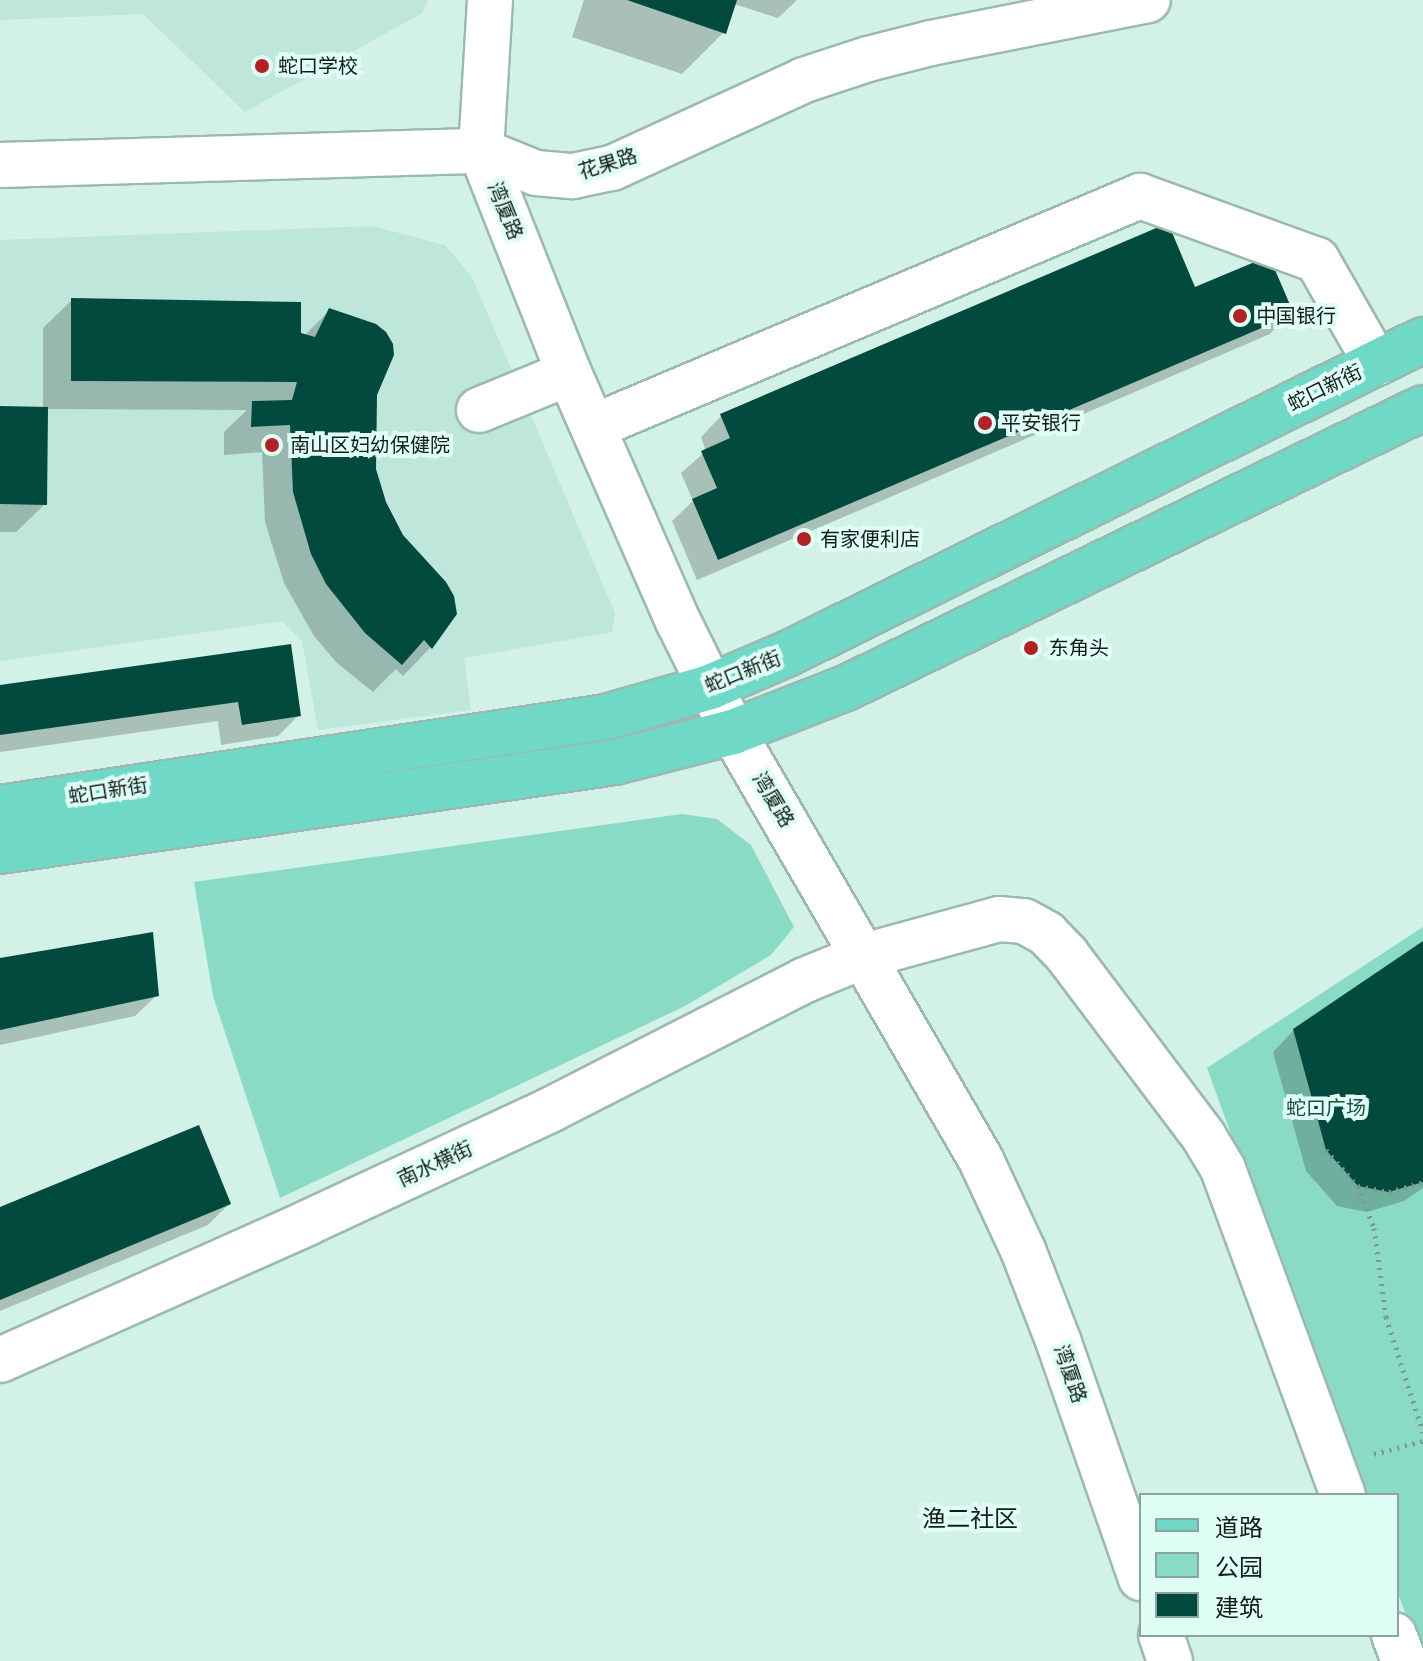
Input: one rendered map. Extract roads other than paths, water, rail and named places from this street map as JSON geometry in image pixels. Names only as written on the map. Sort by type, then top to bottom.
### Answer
[{"type":"main road","name":"蛇口新街","points":[[0,808],[606,717],[710,687],[789,653],[1423,340]]},
{"type":"main road","points":[[0,851],[615,762],[733,732],[846,688],[1423,408]]},
{"type":"street","name":"湾厦路","points":[[490,0],[481,151],[569,373],[733,732],[981,1160],[1023,1250],[1059,1343],[1139,1572]]},
{"type":"street","name":"花果路","points":[[0,165],[481,151],[536,173],[573,176],[612,168],[804,80],[868,59],[931,43],[1148,0]]},
{"type":"street","points":[[593,427],[1140,196],[1317,260],[1376,363]]},
{"type":"street","points":[[479,410],[569,373]]},
{"type":"street","name":"南水横街","points":[[0,1360],[550,1110],[805,980],[864,956],[968,924],[999,919],[1024,921],[1047,934],[1067,955],[1186,1109],[1223,1169],[1342,1493]]},
{"type":"street","points":[[1162,1637],[1170,1661]]},
{"type":"street","points":[[1395,1637],[1404,1661]]},
{"type":"place","name":"蛇口学校","points":[[262,66]]},
{"type":"place","name":"中国银行","points":[[1240,316]]},
{"type":"place","name":"平安银行","points":[[985,423]]},
{"type":"place","name":"南山区妇幼保健院","points":[[272,445]]},
{"type":"place","name":"有家便利店","points":[[804,539]]},
{"type":"place","name":"东角头","points":[[1031,648]]},
{"type":"district","name":"渔二社区","points":[[970,1520]]},
{"type":"park label","name":"蛇口广场","points":[[1326,1108]]}]
